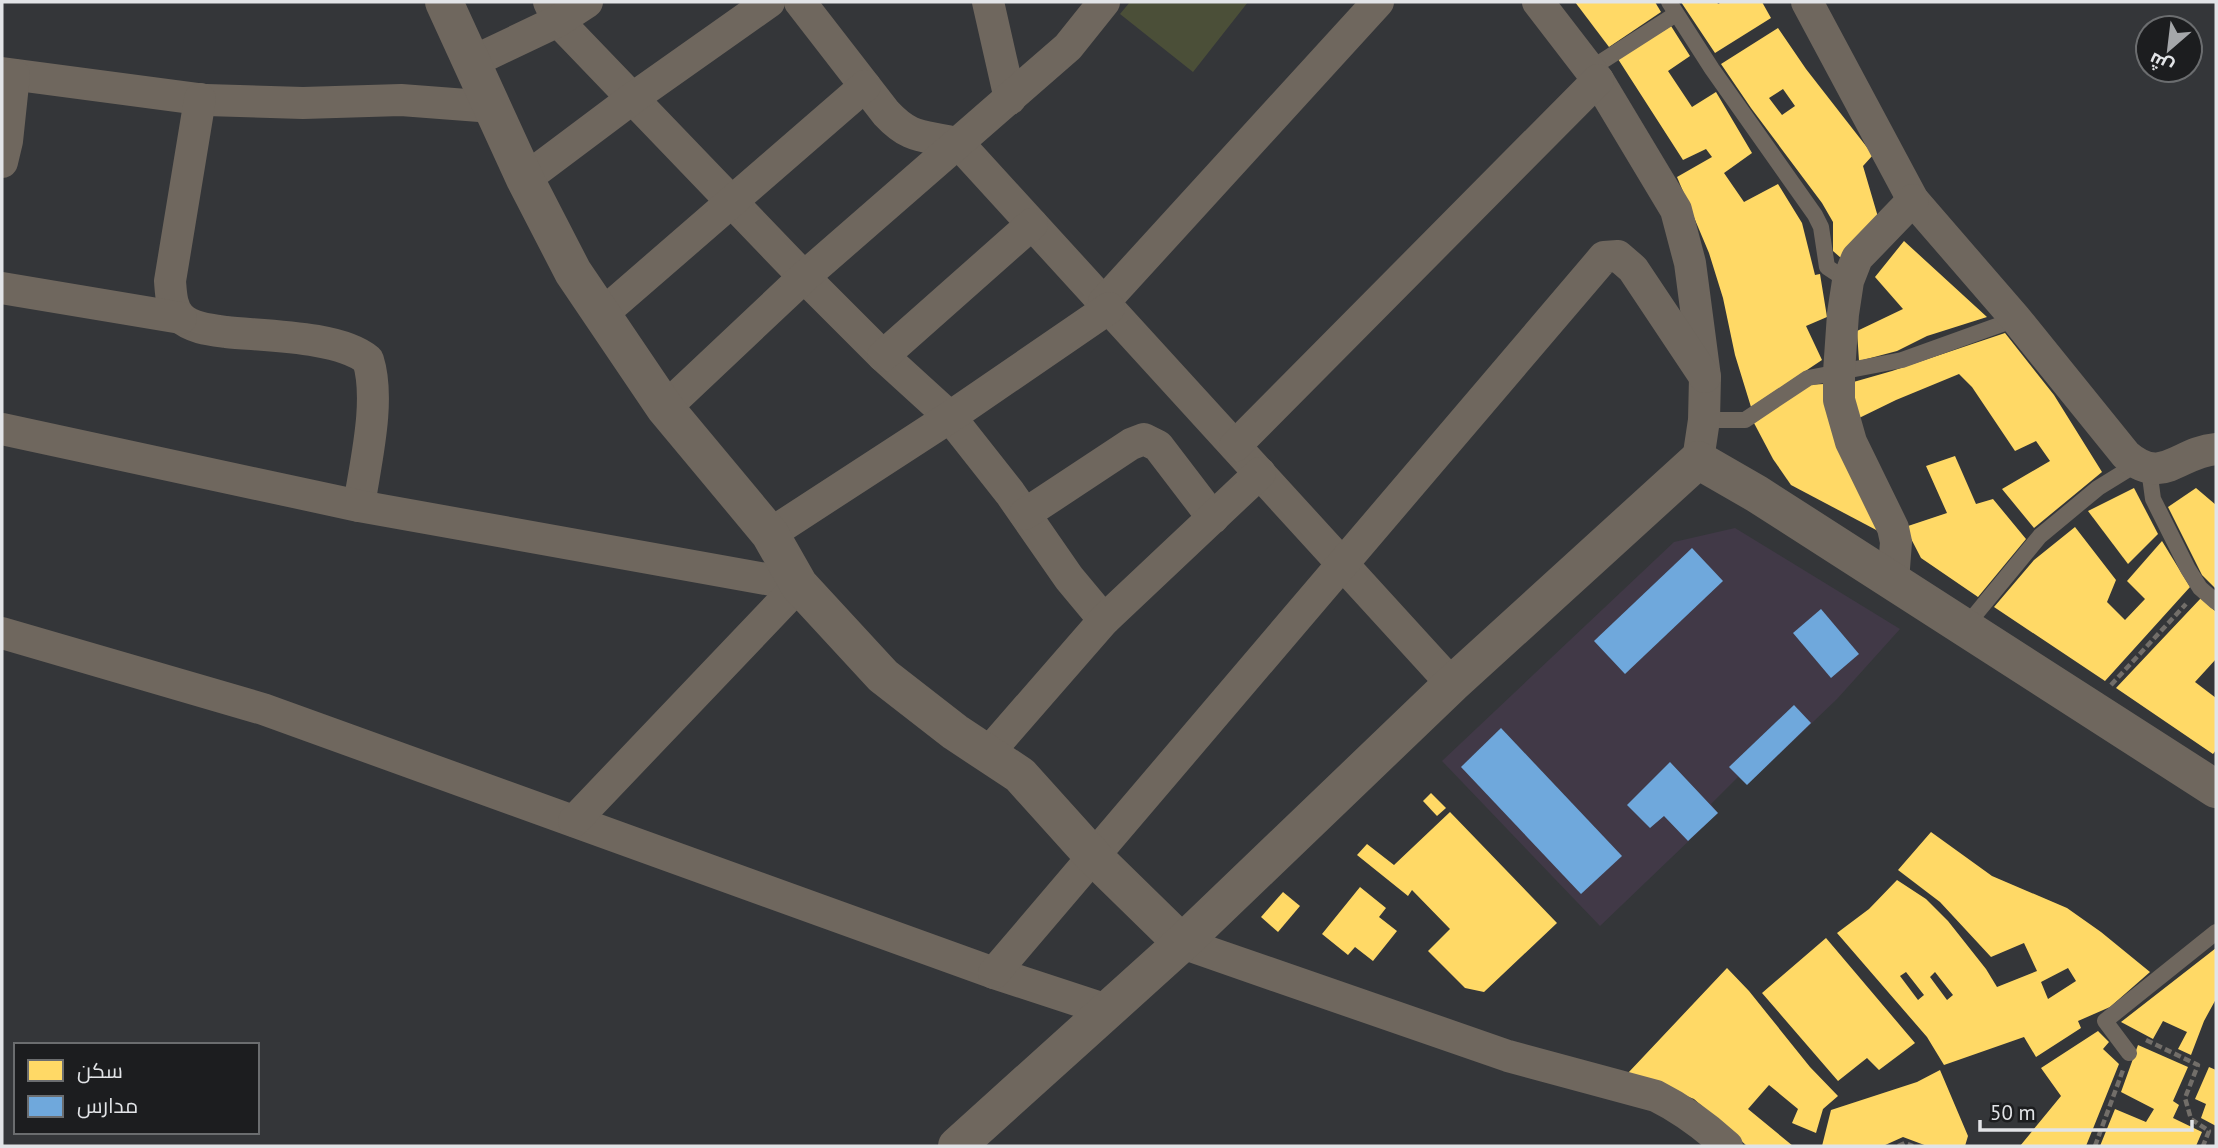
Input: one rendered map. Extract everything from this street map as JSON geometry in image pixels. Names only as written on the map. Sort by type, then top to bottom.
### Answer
[{"type":"street","points":[[444,2],[525,179],[573,272],[665,408],[770,534],[799,584],[883,676],[955,732],[1020,775],[1093,856],[1182,943],[1508,1056],[1656,1096],[1679,1107],[1727,1146]]},
{"type":"street","points":[[472,61],[553,11],[587,2]]},
{"type":"street","points":[[525,179],[633,98],[769,2]]},
{"type":"street","points":[[800,2],[898,126],[910,134],[959,144],[1452,684]]},
{"type":"street","points":[[988,2],[1010,99]]},
{"type":"street","points":[[665,408],[804,277],[1068,47],[1104,2]]},
{"type":"street","points":[[770,534],[950,417],[1107,305],[1378,2]]},
{"type":"street","points":[[957,1146],[1182,943],[1452,684],[1698,460],[1704,420],[1705,377],[1690,262],[1676,210],[1594,74],[1538,2]]},
{"type":"street","points":[[1807,2],[1913,200],[2016,319],[2126,455],[2143,467],[2161,469],[2207,450],[2216,449]]},
{"type":"street","points":[[553,11],[804,277],[883,356],[950,417],[1025,514],[1069,578],[1104,620]]},
{"type":"street","points":[[2,162],[7,141],[8,74],[200,99],[303,103],[401,100],[493,107]]},
{"type":"street","points":[[1235,446],[1594,74]]},
{"type":"street","points":[[601,315],[865,86]]},
{"type":"street","points":[[181,318],[172,301],[170,281],[200,99]]},
{"type":"street","points":[[1893,582],[1896,541],[1893,528],[1851,442],[1839,400],[1839,372],[1848,281],[1857,258],[1913,200]]},
{"type":"street","points":[[883,356],[1032,224]]},
{"type":"street","points":[[993,973],[1604,257],[1618,256],[1633,270],[1705,377]]},
{"type":"street","points":[[2,288],[181,318],[191,324],[215,330],[350,348],[368,360],[372,374],[372,418],[359,506]]},
{"type":"street","points":[[2,429],[359,506],[799,584]]},
{"type":"street","points":[[1025,514],[1131,444],[1144,439],[1158,446],[1213,518]]},
{"type":"street","points":[[1698,460],[1757,494],[2216,789]]},
{"type":"street","points":[[989,752],[1104,620],[1260,473]]},
{"type":"street","points":[[574,821],[799,584]]},
{"type":"street","points":[[2,632],[263,709],[993,973],[1107,1010]]},
{"type":"lane","points":[[1594,74],[1673,8],[1712,69],[1815,215],[1821,227],[1827,267],[1848,281]]},
{"type":"lane","points":[[1704,420],[1745,420],[1808,378],[1902,360],[2016,319]]},
{"type":"lane","points":[[1965,627],[2040,536],[2098,488],[2143,467],[2153,499],[2188,569],[2200,588],[2216,602]]},
{"type":"lane","points":[[2129,1053],[2105,1021],[2216,932]]},
{"type":"path","points":[[2090,707],[2200,588]]},
{"type":"path","points":[[2119,1040],[2140,1037],[2197,1065],[2185,1098],[2191,1119],[2209,1131],[2203,1146]]},
{"type":"path","points":[[2095,1146],[2129,1053]]},
{"type":"path","points":[[1898,1146],[1905,1143],[1913,1146]]},
{"type":"shaded area","points":[[1735,528],[1900,629],[1837,699],[1747,785],[1738,777],[1711,804],[1718,813],[1600,926],[1442,761],[1674,542]]},
{"type":"green space","points":[[1130,2],[1248,2],[1193,72],[1120,14]]},
{"type":"building: سكن","points":[[1575,2],[1655,2],[1661,12],[1609,47]]},
{"type":"building: سكن","points":[[1681,2],[1762,2],[1771,18],[1715,53]]},
{"type":"building: سكن","points":[[1671,26],[1690,56],[1668,71],[1692,107],[1716,92],[1752,153],[1724,173],[1744,202],[1778,184],[1802,223],[1815,275],[1820,274],[1827,317],[1806,326],[1822,360],[1751,407],[1709,253],[1677,177],[1712,157],[1706,149],[1683,160],[1618,59]]},
{"type":"building: سكن","points":[[1778,28],[1806,69],[1873,155],[1863,166],[1878,217],[1841,258],[1833,251],[1833,222],[1822,203],[1721,64]],"holes":[[[1783,89],[1795,106],[1782,115],[1769,98]]]},
{"type":"building: سكن","points":[[1904,241],[1987,317],[1927,336],[1897,351],[1859,361],[1857,331],[1903,309],[1875,277]]},
{"type":"building: سكن","points":[[2005,333],[2054,395],[2102,472],[2034,528],[2002,489],[2050,461],[2036,441],[2015,451],[1972,387],[1959,374],[1855,420],[1850,383]]},
{"type":"building: سكن","points":[[1824,384],[1880,532],[1791,485],[1773,459],[1754,423],[1807,385]]},
{"type":"building: سكن","points":[[1955,456],[1976,504],[1993,499],[2026,539],[1978,597],[1921,558],[1905,527],[1947,513],[1926,466]]},
{"type":"building: سكن","points":[[2134,488],[2158,534],[2128,564],[2088,511]]},
{"type":"building: سكن","points":[[2196,488],[2216,505],[2216,589],[2202,575],[2168,507]]},
{"type":"building: سكن","points":[[2075,527],[2116,580],[2107,602],[2125,620],[2145,599],[2127,581],[2162,541],[2190,587],[2105,681],[1994,607],[2034,560]]},
{"type":"building: سكن","points":[[2201,598],[2216,612],[2216,659],[2195,682],[2216,698],[2216,750],[2213,754],[2116,688]]},
{"type":"building: سكن","points":[[1431,793],[1446,808],[1437,816],[1423,801]]},
{"type":"building: سكن","points":[[1450,812],[1557,923],[1484,992],[1465,988],[1428,951],[1450,929],[1412,890],[1408,896],[1357,855],[1367,844],[1394,865]]},
{"type":"building: سكن","points":[[1931,832],[1992,876],[2067,908],[2150,972],[2110,1007],[2078,1021],[2081,1028],[2036,1057],[2024,1037],[1944,1065],[1927,1037],[1837,933],[1869,909],[1897,880],[1926,899],[1948,921],[1997,987],[2037,971],[2024,943],[1991,957],[1940,902],[1898,870]],"holes":[[[2068,968],[2076,981],[2048,999],[2041,982]],[[1906,972],[1924,995],[1918,1000],[1900,976]],[[1935,972],[1953,995],[1947,1000],[1930,977]]]},
{"type":"building: سكن","points":[[1360,887],[1386,908],[1379,917],[1397,931],[1373,961],[1355,947],[1348,955],[1322,934]]},
{"type":"building: سكن","points":[[1283,892],[1300,906],[1278,932],[1261,917]]},
{"type":"building: سكن","points":[[1826,938],[1915,1043],[1879,1070],[1867,1058],[1838,1081],[1762,993]]},
{"type":"building: سكن","points":[[2216,948],[2216,999],[2191,1055],[2178,1049],[2187,1032],[2163,1021],[2153,1039],[2121,1022]]},
{"type":"building: سكن","points":[[1727,968],[1810,1067],[1838,1096],[1823,1109],[1816,1133],[1792,1123],[1798,1109],[1769,1085],[1748,1109],[1793,1146],[1747,1146],[1694,1099],[1628,1073]]},
{"type":"building: سكن","points":[[2098,1031],[2109,1042],[2103,1049],[2119,1064],[2086,1146],[2020,1146],[2061,1096],[2041,1068]]},
{"type":"building: سكن","points":[[2138,1045],[2188,1067],[2173,1101],[2179,1105],[2173,1118],[2202,1132],[2196,1146],[2100,1146],[2115,1109],[2146,1122],[2154,1109],[2121,1092]]},
{"type":"building: سكن","points":[[2209,1067],[2216,1070],[2216,1126],[2201,1118],[2206,1104],[2195,1099]]},
{"type":"building: سكن","points":[[1940,1070],[1968,1136],[1965,1146],[1927,1146],[1903,1137],[1883,1146],[1822,1146],[1831,1110],[1917,1082]]},
{"type":"building: مدارس","points":[[1692,548],[1723,581],[1625,674],[1594,641]]},
{"type":"building: مدارس","points":[[1821,609],[1859,654],[1831,678],[1793,633]]},
{"type":"building: مدارس","points":[[1794,705],[1811,723],[1747,785],[1729,767]]},
{"type":"building: مدارس","points":[[1501,728],[1622,856],[1581,894],[1461,767]]},
{"type":"building: مدارس","points":[[1670,762],[1718,813],[1688,841],[1664,816],[1650,828],[1627,805]]}]
